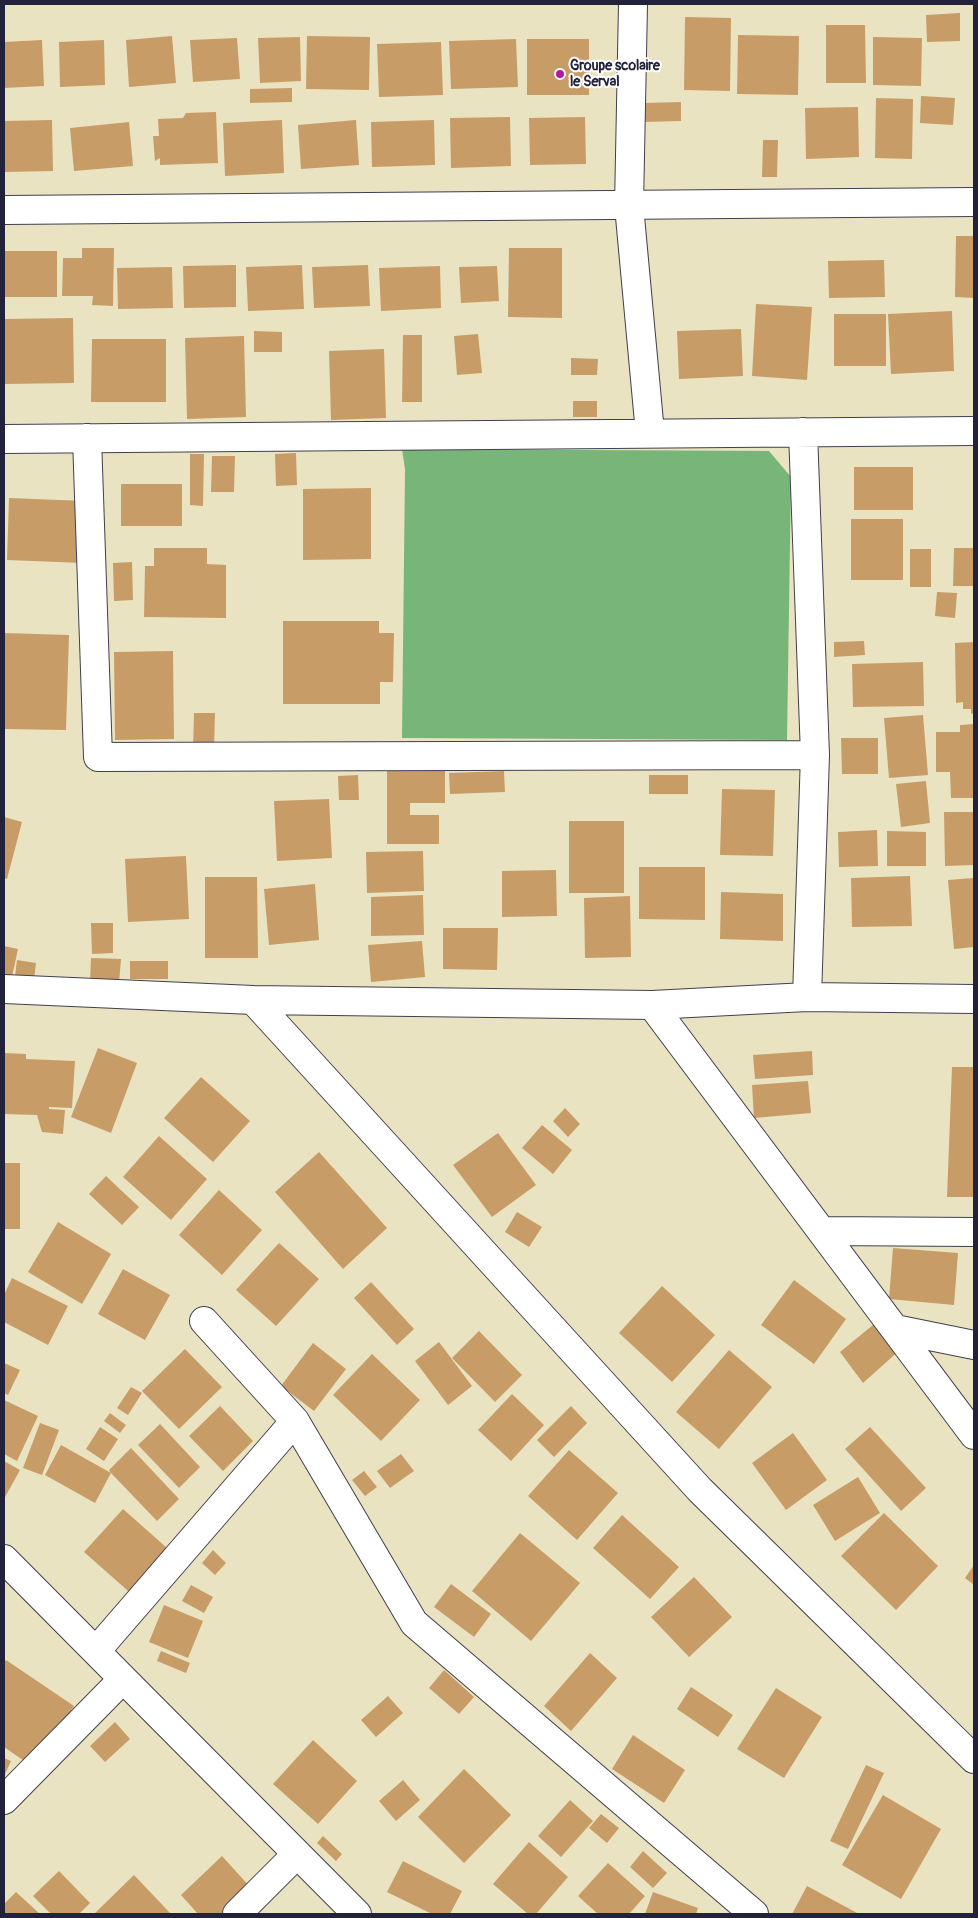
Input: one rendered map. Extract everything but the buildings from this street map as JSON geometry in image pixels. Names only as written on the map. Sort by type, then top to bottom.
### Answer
[{"type":"street","points":[[633,4],[629,206],[650,433]]},
{"type":"street","points":[[4,210],[974,202]]},
{"type":"street","points":[[4,439],[974,430]]},
{"type":"street","points":[[803,432],[815,755],[807,997]]},
{"type":"street","points":[[87,438],[98,757],[815,755]]},
{"type":"street","points":[[4,989],[253,1000],[652,1005],[807,997],[974,999]]},
{"type":"street","points":[[253,1000],[700,1490],[974,1760]]},
{"type":"street","points":[[652,1005],[974,1435]]},
{"type":"street","points":[[822,1232],[974,1232]]},
{"type":"street","points":[[204,1321],[295,1421],[414,1623],[754,1914]]},
{"type":"street","points":[[895,1329],[974,1345]]},
{"type":"street","points":[[96,1652],[295,1421]]},
{"type":"street","points":[[4,1559],[357,1914]]},
{"type":"street","points":[[4,1800],[123,1679]]},
{"type":"street","points":[[237,1914],[297,1854]]},
{"type":"green space","points":[[402,449],[769,451],[791,477],[787,740],[402,738],[405,469]]},
{"type":"place","name":"Groupe scolaire le Serval","points":[[560,74]]}]
